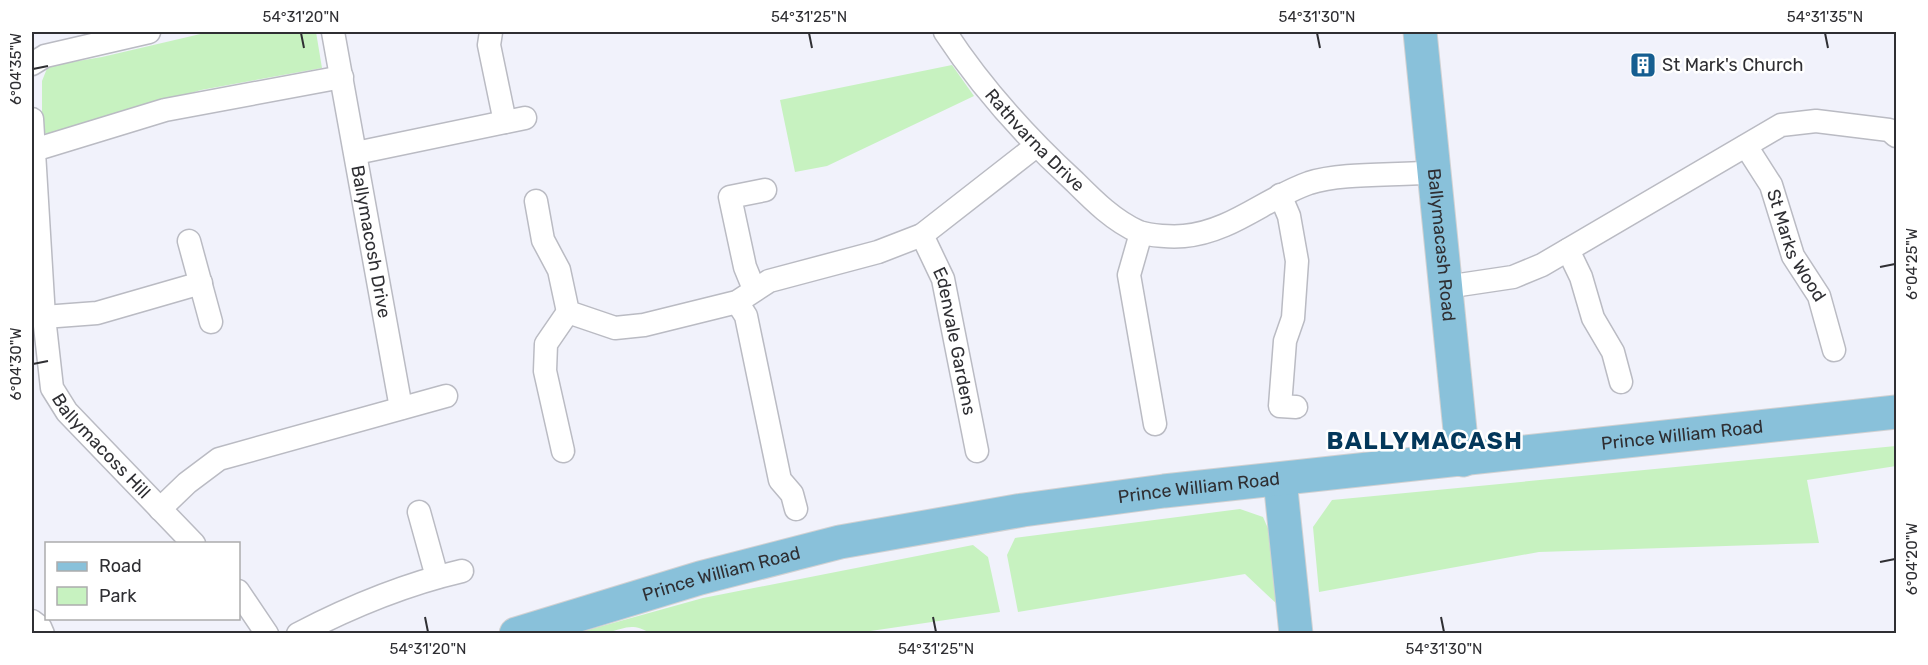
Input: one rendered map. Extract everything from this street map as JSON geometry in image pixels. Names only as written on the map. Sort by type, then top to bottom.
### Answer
[{"type":"main road","name":"Ballymacash Road","points":[[1420,32],[1463,460]]},
{"type":"main road","name":"Prince William Road","points":[[516,633],[700,578],[840,542],[1023,510],[1164,491],[1896,412]]},
{"type":"main road","points":[[1280,480],[1296,633]]},
{"type":"street","points":[[32,64],[45,56],[149,32]]},
{"type":"street","points":[[34,150],[165,110],[342,76],[333,32]]},
{"type":"street","points":[[356,153],[515,120],[489,45],[491,32]]},
{"type":"street","name":"Rathvarna Drive","points":[[945,32],[965,62],[1036,146],[1113,217],[1141,232],[1183,236],[1207,232],[1311,182],[1435,172]]},
{"type":"street","name":"Ballymacosh Drive","points":[[342,76],[401,408]]},
{"type":"street","name":"Ballymacoss Hill","points":[[32,119],[44,317],[52,388],[67,412],[193,542]]},
{"type":"street","points":[[1446,287],[1512,277],[1542,266],[1781,125],[1815,121],[1894,128]]},
{"type":"street","points":[[568,312],[615,328],[644,325],[698,313],[746,295],[769,281],[878,252],[922,235],[1036,146]]},
{"type":"street","name":"St Marks Wood","points":[[1746,147],[1771,185],[1793,256],[1819,296],[1834,350]]},
{"type":"street","points":[[765,190],[730,197],[745,267],[746,316],[780,480],[792,495],[796,509]]},
{"type":"street","points":[[1280,195],[1289,216],[1297,261],[1293,318],[1285,342],[1280,406],[1296,407]]},
{"type":"street","points":[[536,201],[543,240],[559,270],[568,312],[546,344],[545,371],[562,451]]},
{"type":"street","points":[[1141,232],[1129,276],[1155,424]]},
{"type":"street","name":"Edenvale Gardens","points":[[922,235],[943,279],[977,451]]},
{"type":"street","points":[[189,241],[211,322]]},
{"type":"street","points":[[1568,250],[1581,277],[1593,318],[1612,352],[1621,382]]},
{"type":"street","points":[[44,317],[97,313],[201,283]]},
{"type":"street","points":[[160,509],[187,483],[219,459],[446,396]]},
{"type":"street","points":[[419,512],[437,577]]},
{"type":"street","points":[[298,633],[340,613],[437,577],[462,571]]},
{"type":"street","points":[[240,594],[267,633]]},
{"type":"street","points":[[32,621],[40,627],[43,633]]},
{"type":"green space","points":[[209,32],[316,32],[322,68],[201,90],[49,136],[42,131],[42,81],[48,66],[102,57]]},
{"type":"green space","points":[[952,65],[974,96],[827,166],[795,172],[780,100]]},
{"type":"green space","points":[[1896,446],[1896,466],[1807,480],[1819,543],[1539,552],[1319,592],[1313,527],[1332,500]]},
{"type":"green space","points":[[1240,509],[1263,517],[1270,533],[1279,606],[1245,574],[1018,612],[1007,555],[1015,538]]},
{"type":"green space","points":[[973,545],[988,557],[1000,612],[857,633],[652,634],[634,627],[603,634],[577,633],[703,598]]},
{"type":"place","name":"St Mark's Church","points":[[1643,65]]},
{"type":"district","name":"BALLYMACASH","points":[[1425,441]]}]
